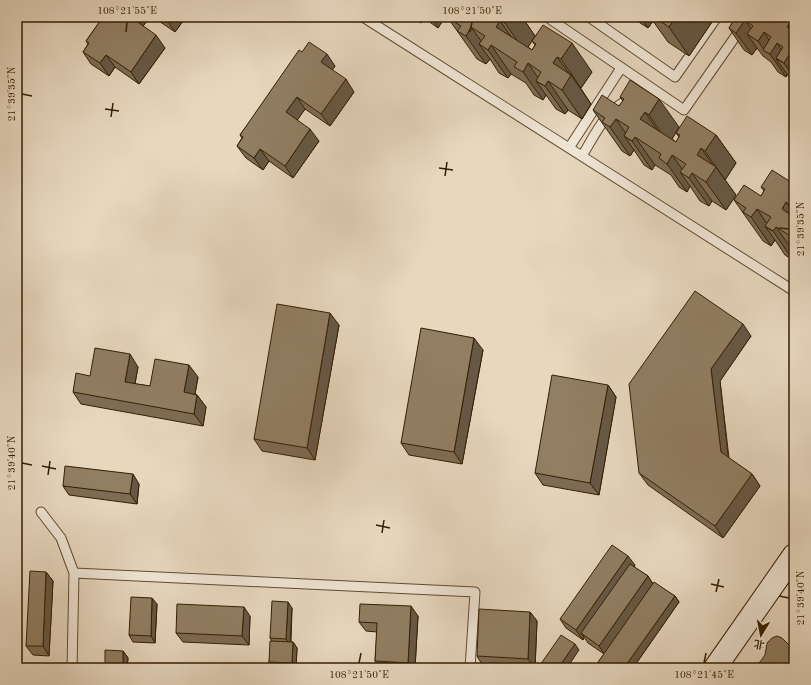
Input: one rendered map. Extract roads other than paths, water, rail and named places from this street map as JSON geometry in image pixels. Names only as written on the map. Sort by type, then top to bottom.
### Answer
[{"type":"street","points":[[714,668],[794,555]]},
{"type":"lane","points":[[363,17],[794,291]]},
{"type":"lane","points":[[547,17],[684,110],[749,17]]},
{"type":"lane","points":[[589,17],[675,77],[717,17]]},
{"type":"lane","points":[[569,148],[621,68]]},
{"type":"lane","points":[[582,156],[610,112],[622,102],[638,98]]},
{"type":"lane","points":[[41,512],[61,538],[74,573],[72,668]]},
{"type":"lane","points":[[74,573],[474,592],[470,668]]}]
